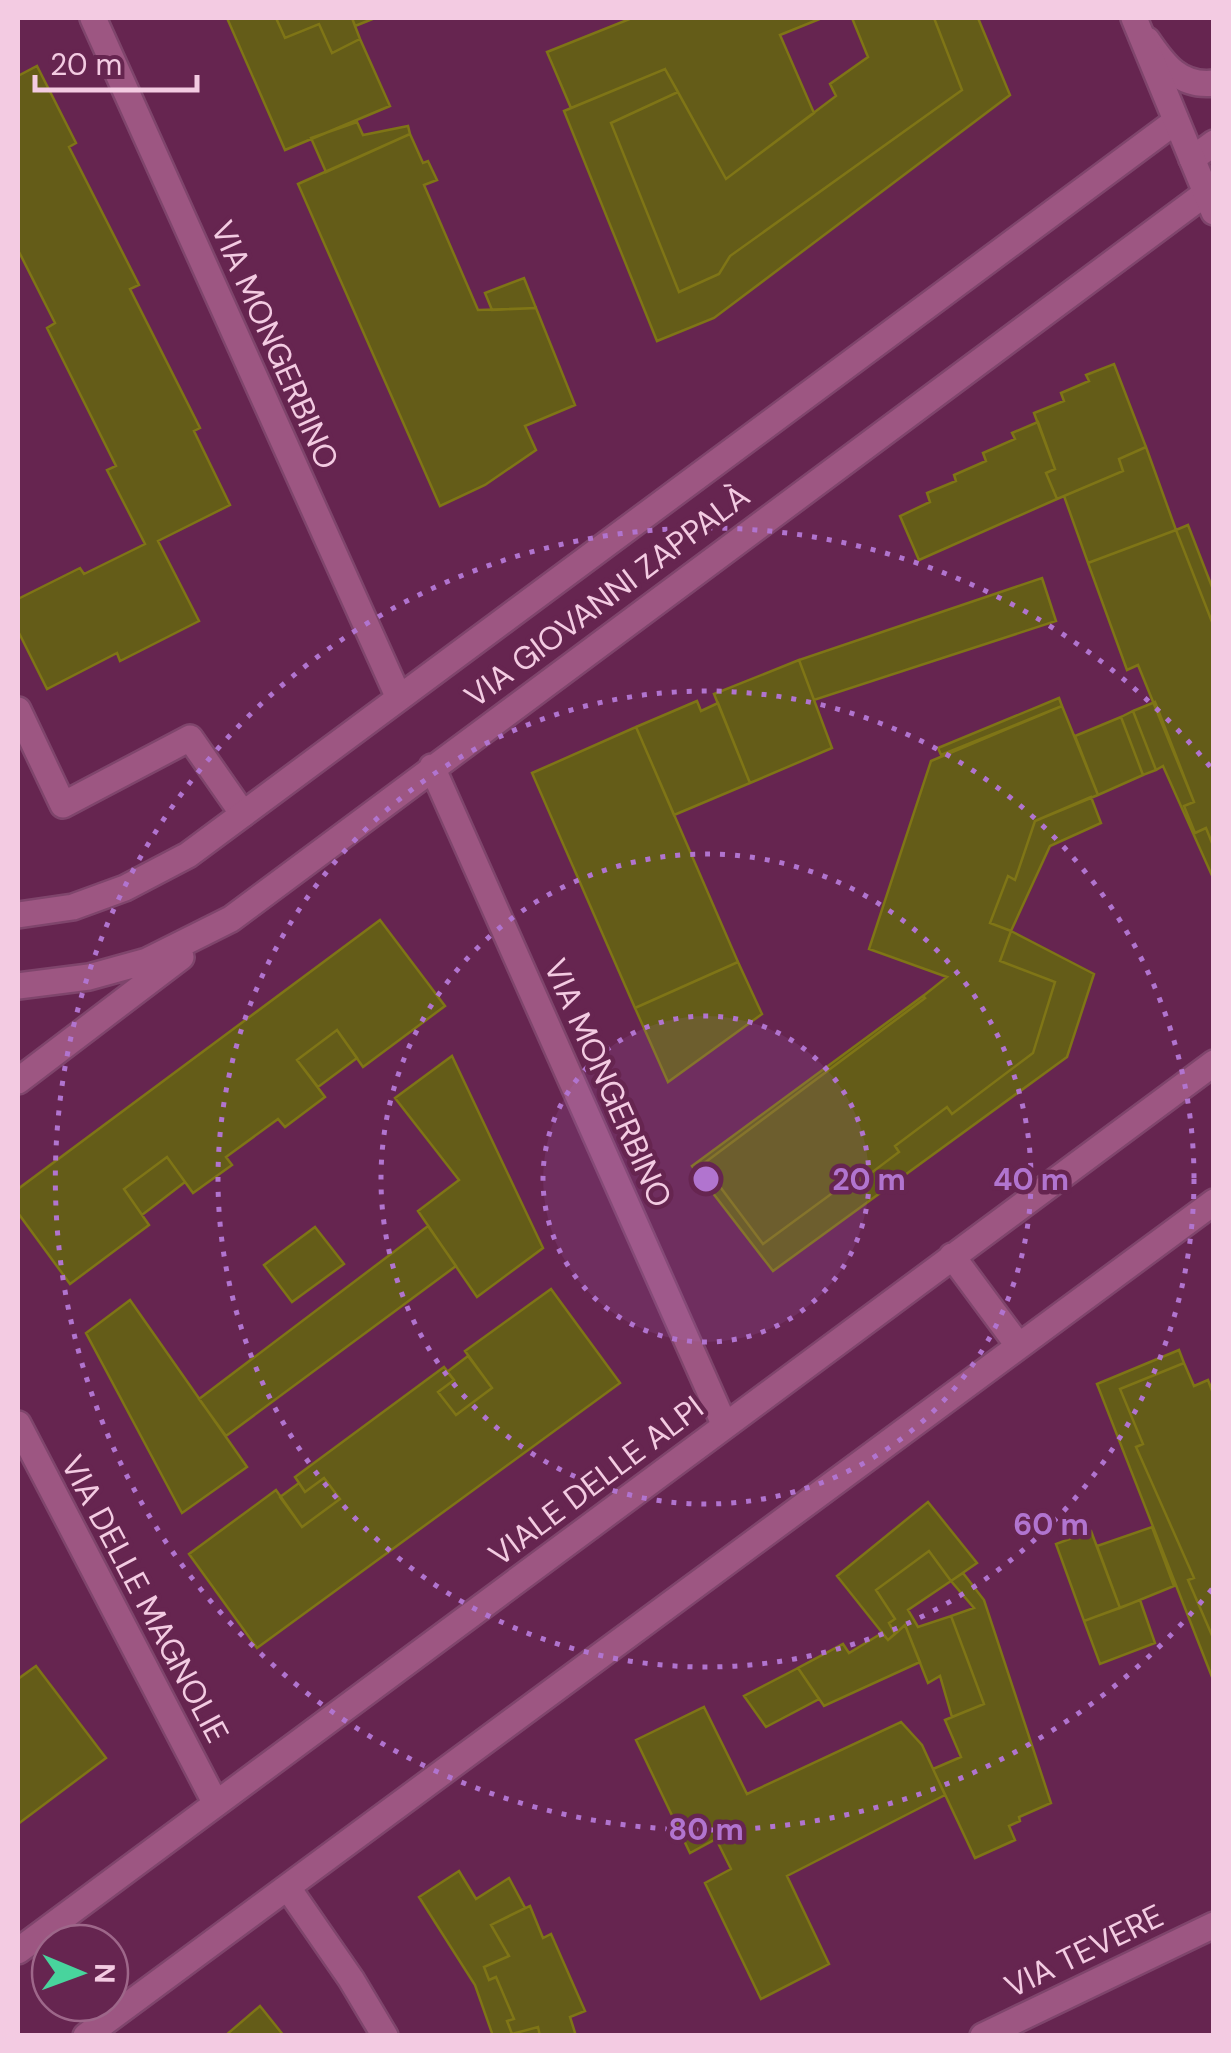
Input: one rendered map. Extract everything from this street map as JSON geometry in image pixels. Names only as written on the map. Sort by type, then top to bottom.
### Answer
[{"type":"street","name":"VIA MONGERBINO","points":[[93,18],[399,698]]},
{"type":"street","points":[[1136,22],[1165,65],[1182,79],[1214,83]]},
{"type":"street","points":[[1136,22],[1210,203]]},
{"type":"street","name":"VIA GIOVANNI ZAPPALÀ","points":[[18,915],[72,906],[125,888],[188,855],[1176,121]]},
{"type":"street","points":[[1192,159],[1214,143]]},
{"type":"street","name":"VIA GIOVANNI ZAPPALÀ","points":[[18,986],[90,977],[148,961],[231,919],[432,767],[1210,203]]},
{"type":"street","points":[[18,710],[62,805],[190,738],[243,814]]},
{"type":"street","name":"VIA MONGERBINO","points":[[432,767],[725,1426]]},
{"type":"street","points":[[18,1081],[231,919]]},
{"type":"street","name":"VIALE DELLE ALPI","points":[[18,1950],[1214,1063]]},
{"type":"street","points":[[86,2036],[1214,1202]]},
{"type":"street","points":[[952,1256],[1018,1345]]},
{"type":"street","name":"VIA DELLE MAGNOLIE","points":[[18,1424],[216,1804]]},
{"type":"street","points":[[288,1888],[351,1978],[385,2036]]},
{"type":"street","name":"VIA TEVERE","points":[[983,2036],[1214,1925]]},
{"type":"building","points":[[227,18],[276,18],[285,38],[319,24],[332,53],[360,39],[390,106],[285,150]]},
{"type":"building","points":[[276,18],[352,18],[360,39],[332,53],[319,24],[285,38]]},
{"type":"building","points":[[352,18],[375,18],[355,26]]},
{"type":"building","points":[[632,18],[822,18],[780,35],[814,113],[726,179],[665,69],[571,108],[547,52]]},
{"type":"building","points":[[852,18],[934,18],[962,90],[730,256],[719,274],[679,292],[611,123],[678,92],[726,179],[836,96],[830,84],[868,57]]},
{"type":"building","points":[[934,18],[978,18],[1010,95],[714,318],[657,341],[564,111],[665,69],[678,92],[611,123],[679,292],[719,274],[730,256],[962,90]]},
{"type":"building","points":[[37,66],[76,143],[69,147],[139,285],[130,289],[200,428],[194,431],[230,505],[158,541],[199,621],[120,661],[117,653],[47,689],[18,631],[18,599],[80,568],[84,574],[145,544],[107,470],[116,466],[47,328],[55,323],[18,250],[18,76]]},
{"type":"building","points":[[357,122],[363,135],[408,126],[410,134],[326,172],[311,138]]},
{"type":"building","points":[[410,134],[423,163],[428,161],[437,180],[424,185],[478,310],[536,308],[575,405],[525,426],[536,450],[485,485],[440,506],[298,184]]},
{"type":"building","points":[[524,278],[536,308],[492,310],[485,293]]},
{"type":"building","points":[[1114,364],[1146,447],[1119,459],[1123,471],[1057,499],[1046,473],[1055,469],[1034,413],[1064,401],[1061,393],[1089,381],[1086,375]]},
{"type":"building","points":[[1038,422],[1055,469],[1046,473],[1057,499],[919,560],[900,516],[930,502],[927,493],[956,481],[954,475],[986,461],[983,453],[1015,439],[1012,433]]},
{"type":"building","points":[[1146,447],[1176,530],[1088,563],[1064,496],[1123,471],[1119,459]]},
{"type":"building","points":[[1188,525],[1214,592],[1214,627],[1176,530]]},
{"type":"building","points":[[1176,530],[1214,627],[1214,848],[1206,828],[1195,833],[1184,806],[1194,802],[1138,665],[1127,670],[1088,563]]},
{"type":"building","points":[[1042,578],[1056,621],[814,700],[799,660]]},
{"type":"building","points":[[799,660],[832,748],[750,783],[714,694]]},
{"type":"building","points":[[1059,698],[1062,706],[941,755],[938,748]]},
{"type":"building","points":[[697,701],[701,711],[718,703],[750,783],[674,815],[636,727]]},
{"type":"building","points":[[1155,702],[1194,802],[1184,806],[1195,833],[1206,828],[1214,848],[1214,880],[1163,766],[1156,770],[1133,711]]},
{"type":"building","points":[[1062,706],[1098,795],[1035,821],[1015,880],[1008,876],[990,923],[1011,931],[1000,961],[1055,982],[1033,1053],[952,1114],[947,1107],[895,1146],[899,1152],[846,1192],[842,1186],[763,1244],[703,1164],[925,998],[947,977],[869,949],[931,761]]},
{"type":"building","points":[[1133,711],[1156,770],[1143,775],[1121,717]]},
{"type":"building","points":[[1121,717],[1143,775],[1098,795],[1075,736]]},
{"type":"building","points":[[636,727],[738,962],[635,1008],[532,773]]},
{"type":"building","points":[[1091,797],[1101,823],[1050,846],[1011,931],[990,923],[1008,876],[1015,880],[1035,821]]},
{"type":"building","points":[[380,920],[445,1006],[363,1067],[337,1030],[297,1060],[325,1097],[285,1127],[278,1119],[226,1157],[232,1165],[193,1193],[167,1157],[124,1189],[149,1225],[70,1284],[18,1213],[18,1189]]},
{"type":"building","points":[[1011,931],[1094,974],[1067,1057],[773,1271],[692,1166],[923,996],[703,1164],[763,1244],[842,1186],[846,1192],[899,1152],[895,1146],[947,1107],[952,1114],[1033,1053],[1055,982],[1000,961]]},
{"type":"building","points":[[738,962],[762,1014],[668,1082],[635,1008]]},
{"type":"building","points":[[337,1030],[357,1058],[318,1087],[297,1060]]},
{"type":"building","points":[[452,1056],[543,1248],[477,1297],[418,1211],[459,1180],[395,1098]]},
{"type":"building","points":[[167,1157],[185,1182],[142,1215],[124,1189]]},
{"type":"building","points":[[428,1226],[456,1266],[226,1436],[199,1399]]},
{"type":"building","points":[[315,1227],[344,1264],[292,1302],[264,1265]]},
{"type":"building","points":[[551,1289],[620,1383],[257,1648],[189,1554],[276,1490],[302,1527],[340,1499],[324,1478],[305,1492],[295,1477],[444,1367],[454,1380],[438,1392],[456,1415],[492,1388],[465,1351]]},
{"type":"building","points":[[130,1300],[247,1467],[182,1513],[86,1333]]},
{"type":"building","points":[[1179,1350],[1184,1363],[1120,1389],[1143,1444],[1136,1447],[1194,1578],[1188,1580],[1214,1640],[1214,1682],[1097,1384]]},
{"type":"building","points":[[468,1356],[492,1388],[456,1415],[438,1392],[454,1380],[447,1372]]},
{"type":"building","points":[[1184,1363],[1194,1386],[1208,1380],[1214,1396],[1214,1640],[1188,1580],[1194,1578],[1136,1447],[1143,1444],[1120,1389]]},
{"type":"building","points":[[324,1478],[340,1499],[302,1527],[280,1497],[299,1483],[305,1492]]},
{"type":"building","points":[[928,1502],[977,1563],[951,1581],[929,1551],[876,1590],[895,1619],[889,1623],[895,1634],[888,1640],[837,1576]]},
{"type":"building","points":[[1152,1527],[1174,1586],[1120,1608],[1097,1546]]},
{"type":"building","points":[[1091,1531],[1120,1608],[1084,1621],[1056,1544]]},
{"type":"building","points":[[929,1551],[951,1581],[908,1610],[918,1627],[951,1616],[984,1704],[952,1717],[940,1676],[928,1683],[905,1625],[895,1634],[889,1623],[895,1619],[876,1590]]},
{"type":"building","points":[[963,1573],[984,1600],[1051,1803],[1019,1817],[1020,1821],[1009,1826],[1015,1840],[975,1858],[933,1769],[961,1757],[945,1720],[984,1704],[951,1616],[974,1608],[951,1581]]},
{"type":"building","points":[[1140,1600],[1155,1643],[1100,1664],[1084,1621]]},
{"type":"building","points":[[905,1625],[920,1662],[824,1706],[798,1668],[843,1644],[849,1653],[882,1633],[888,1640]]},
{"type":"building","points":[[36,1666],[106,1758],[18,1824],[18,1679]]},
{"type":"building","points":[[798,1668],[819,1699],[766,1727],[744,1696]]},
{"type":"building","points":[[704,1707],[747,1794],[901,1722],[922,1745],[945,1795],[787,1876],[829,1964],[761,1999],[705,1883],[731,1869],[716,1839],[690,1853],[636,1740]]},
{"type":"building","points":[[459,1871],[476,1899],[509,1878],[525,1908],[491,1925],[509,1956],[484,1967],[489,1980],[496,1977],[514,2019],[507,2021],[512,2034],[538,2027],[540,2036],[493,2036],[475,1985],[419,1897]]},
{"type":"building","points":[[530,1906],[543,1938],[551,1934],[585,2011],[570,2017],[576,2036],[540,2036],[538,2027],[512,2034],[507,2021],[514,2019],[496,1977],[489,1980],[484,1967],[509,1956],[491,1925]]},
{"type":"building","points":[[260,2006],[284,2036],[225,2036]]}]
